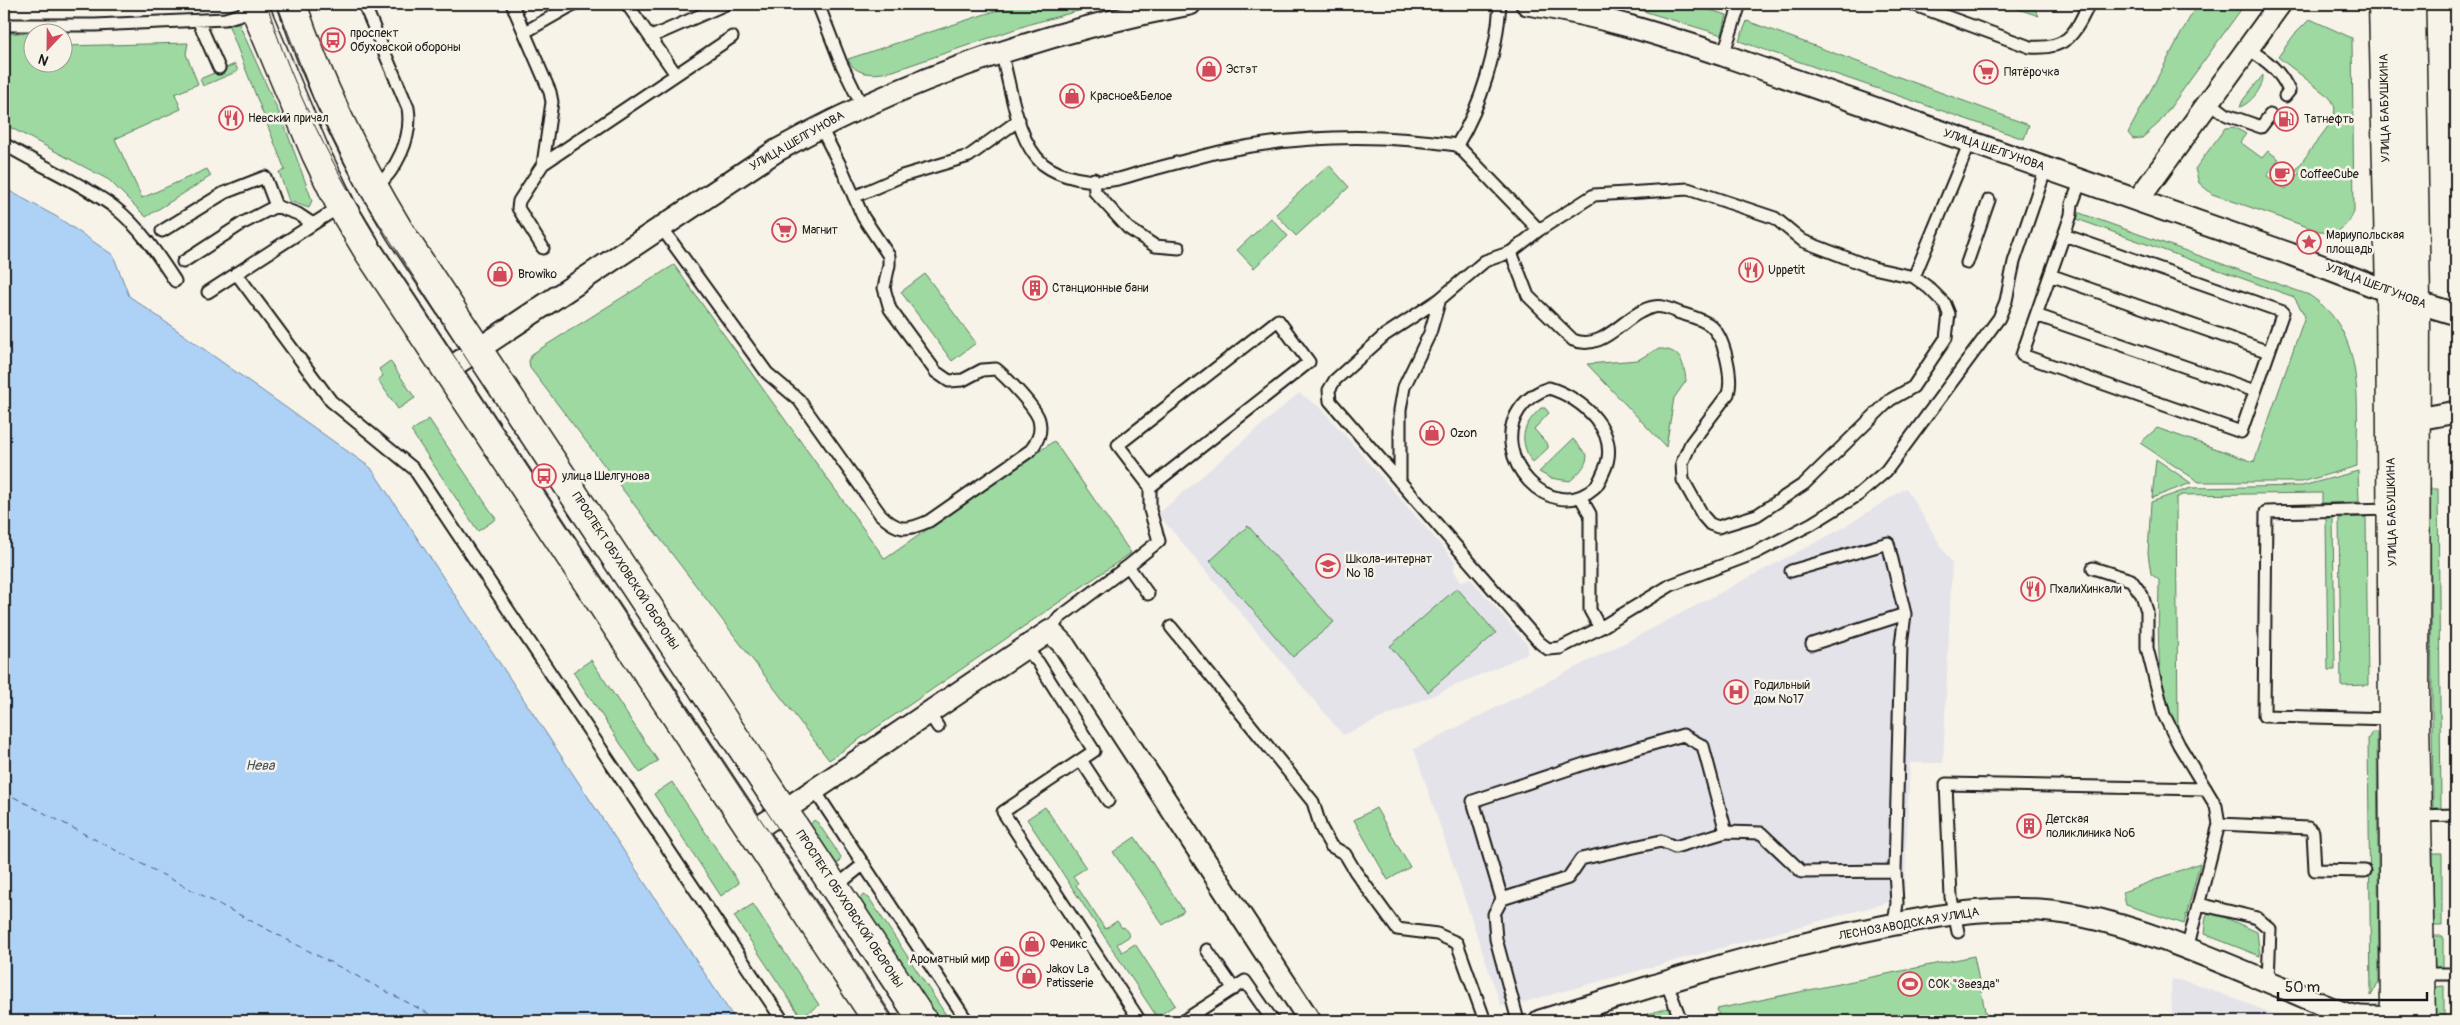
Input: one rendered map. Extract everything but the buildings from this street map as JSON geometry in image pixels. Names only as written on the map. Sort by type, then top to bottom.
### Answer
[{"type":"main road","name":"ПРОСПЕКТ ОБУХОВСКОЙ ОБОРОНЫ","points":[[292,4],[314,63],[348,140],[374,189],[923,1021]]},
{"type":"main road","name":"УЛИЦА БАБУШКИНА","points":[[2383,4],[2390,293],[2403,422],[2408,1018]]},
{"type":"main road","name":"УЛИЦА БАБУШКИНА","points":[[2404,719],[2392,509],[2416,302],[2411,4]]},
{"type":"main road","points":[[254,7],[312,146],[341,206],[373,259],[878,1021]]},
{"type":"street","name":"УЛИЦА ШЕЛГУНОВА","points":[[447,370],[776,150],[820,126],[934,76],[1001,52],[1151,8],[1190,4]]},
{"type":"street","name":"УЛИЦА ШЕЛГУНОВА","points":[[1527,4],[1565,9],[1630,25],[1723,55],[2298,257],[2390,293],[2456,314]]},
{"type":"street","points":[[2138,200],[2280,4]]},
{"type":"street","points":[[2403,422],[2456,412]]},
{"type":"street","points":[[752,832],[814,791],[934,720],[1025,648],[1050,631],[1064,645],[1310,1021]]},
{"type":"street","name":"ЛЕСНОЗАВОДСКАЯ УЛИЦА","points":[[1540,1021],[1808,941],[1894,924],[1956,923],[2004,909],[2054,911],[2087,918],[2187,949],[2352,1015],[2408,1018]]},
{"type":"lane","points":[[364,4],[408,108],[410,119],[409,130],[395,165],[388,178],[374,189]]},
{"type":"lane","points":[[512,4],[550,92],[552,102],[543,164]]},
{"type":"lane","points":[[525,32],[574,4]]},
{"type":"lane","points":[[627,4],[675,74]]},
{"type":"lane","points":[[650,37],[726,4]]},
{"type":"lane","points":[[818,4],[841,63],[862,106]]},
{"type":"lane","points":[[1457,145],[1473,114],[1497,39],[1500,4]]},
{"type":"lane","points":[[1723,55],[1740,4]]},
{"type":"lane","points":[[1912,4],[2030,47],[2048,48],[2061,44],[2076,31],[2089,4]]},
{"type":"lane","points":[[4,25],[95,25],[225,19],[254,7]]},
{"type":"lane","points":[[198,20],[219,68]]},
{"type":"lane","points":[[543,248],[518,208],[519,201],[543,164],[732,36]]},
{"type":"lane","points":[[2248,49],[2268,62],[2284,78],[2289,91],[2285,96]]},
{"type":"lane","points":[[1001,52],[1019,120],[1034,154],[1044,165],[1059,174],[1077,178],[1112,180],[1212,154],[1287,141],[1358,136],[1389,137],[1457,145],[1539,230]]},
{"type":"lane","points":[[2208,101],[2228,115],[2261,127],[2270,114]]},
{"type":"lane","points":[[854,197],[902,176],[969,156],[1019,120]]},
{"type":"lane","points":[[661,227],[767,374],[799,400],[880,514],[889,523],[900,528],[914,528],[929,521],[1031,450],[1039,435],[1039,418],[1008,378],[996,369],[982,370],[963,380],[949,381],[936,372],[890,309],[884,288],[889,256],[863,217],[842,169],[820,126]]},
{"type":"lane","points":[[1914,277],[1970,142]]},
{"type":"lane","points":[[4,144],[69,179],[116,208],[139,231],[175,282]]},
{"type":"lane","points":[[1511,252],[1528,296],[1566,334],[1582,343],[1598,341],[1644,310],[1655,306],[1702,320],[1712,327],[1721,344],[1731,384],[1728,394],[1691,443],[1682,464],[1684,480],[1703,516],[1710,524],[1718,527],[1757,514],[1804,484],[1890,400],[1913,386],[1946,338],[1950,314],[1945,304],[1929,288],[1914,277],[1873,268],[1803,241],[1775,218],[1688,189],[1594,194],[1539,230],[1511,252],[1485,261],[1440,299],[1385,335],[1335,380],[1329,390],[1330,401],[1540,643],[1548,649],[1560,648],[1600,628],[1671,585],[1755,553],[1811,524],[1858,495],[1886,471],[1999,318],[2006,301],[2014,262],[2046,168]]},
{"type":"lane","points":[[162,231],[224,193],[265,177],[276,206],[298,214],[313,224]]},
{"type":"lane","points":[[1094,179],[1095,192],[1128,228],[1155,246],[1179,248]]},
{"type":"lane","points":[[2064,235],[2283,312],[2241,432],[2022,355],[2081,180]]},
{"type":"lane","points":[[1967,263],[1989,200]]},
{"type":"lane","points":[[183,262],[276,206]]},
{"type":"lane","points":[[208,292],[341,206]]},
{"type":"lane","points":[[236,273],[331,401],[414,469],[783,1021]]},
{"type":"lane","points":[[2050,275],[2269,352]]},
{"type":"lane","points":[[1400,482],[1400,410],[1404,387],[1430,333],[1440,299]]},
{"type":"lane","points":[[2036,315],[2255,392]]},
{"type":"lane","points":[[1050,631],[1059,618],[1159,541],[1150,510],[1150,487],[1118,445],[1278,320],[1309,362],[1150,487]]},
{"type":"lane","points":[[1549,388],[1566,393],[1582,405],[1605,430],[1610,447],[1608,463],[1596,486],[1581,498],[1566,500],[1543,491],[1525,478],[1514,460],[1509,440],[1512,421],[1523,404],[1536,392],[1549,388]]},
{"type":"lane","points":[[1581,498],[1590,514],[1590,605],[1600,628]]},
{"type":"lane","points":[[2392,509],[2266,512],[2264,716],[2404,719]]},
{"type":"lane","points":[[1791,571],[1888,543],[1905,614],[1902,646],[1895,871],[1897,898],[1894,924]]},
{"type":"lane","points":[[1128,566],[1148,594]]},
{"type":"lane","points":[[2093,568],[2131,580],[2137,587],[2147,612],[2147,648],[2164,715],[2179,745],[2216,806],[2220,824],[2187,949]]},
{"type":"lane","points":[[1812,644],[1905,614]]},
{"type":"lane","points":[[1171,627],[1308,795],[1313,802],[1321,828],[1331,846],[1345,854],[1397,929],[1437,934],[1457,943],[1485,1021]]},
{"type":"lane","points":[[1025,648],[1038,662],[1094,751],[1003,812],[1140,1021]]},
{"type":"lane","points":[[1502,899],[1473,801],[1584,764],[1683,735],[1703,746],[1726,832]]},
{"type":"lane","points":[[1081,760],[1108,801]]},
{"type":"lane","points":[[1956,923],[1951,897],[1946,784],[2206,789]]},
{"type":"lane","points":[[814,791],[967,1021]]},
{"type":"lane","points":[[2406,816],[2456,815]]},
{"type":"lane","points":[[2220,824],[2308,828],[2313,832],[2315,870],[2365,870]]},
{"type":"lane","points":[[1518,1021],[1496,939],[1494,914],[1502,899],[1568,878],[1581,859],[1661,841],[1675,847],[1726,832],[1761,833],[1802,872],[1895,871]]},
{"type":"lane","points":[[835,887],[864,864]]},
{"type":"lane","points":[[2199,904],[2257,918],[2270,929],[2268,981]]},
{"type":"lane","points":[[1208,950],[1234,989]]},
{"type":"lane","points":[[2408,974],[2456,974]]},
{"type":"lane","points":[[1183,1021],[1245,981],[1273,1021]]},
{"type":"lane","points":[[1666,982],[1681,1021]]},
{"type":"shaded area","name":"Школа-интернат № 18","points":[[1299,393],[1321,408],[1455,561],[1454,571],[1461,582],[1470,578],[1528,645],[1527,654],[1343,735],[1158,514]]},
{"type":"shaded area","name":"Родильный дом №17","points":[[1906,488],[1952,564],[1943,763],[1910,763],[1904,898],[1513,1005],[1501,1006],[1414,749],[1638,636],[1841,529]]},
{"type":"shaded area","points":[[2449,828],[2456,828],[2456,979],[2452,979]]},
{"type":"shaded area","points":[[2171,979],[2194,983],[2292,1021],[2172,1021]]},
{"type":"green space","points":[[1016,4],[1104,4],[1030,24],[893,71],[874,74],[861,72],[851,65],[848,59]]},
{"type":"green space","points":[[1620,4],[1689,4],[1727,15],[1722,35]]},
{"type":"green space","points":[[2003,4],[2032,4],[2039,16]]},
{"type":"green space","points":[[2197,4],[2245,4],[2159,123],[2142,138],[2133,139],[2128,133]]},
{"type":"green space","points":[[2310,19],[2352,38],[2354,212],[2345,226],[2331,235],[2212,194],[2199,183],[2195,169],[2225,128],[2234,127],[2246,134],[2240,142],[2262,158],[2268,151],[2279,159],[2267,176],[2286,189],[2299,173],[2296,170],[2332,121],[2335,111],[2329,97],[2278,57],[2294,35]]},
{"type":"green space","points":[[1747,21],[2029,125],[2024,139],[1739,41]]},
{"type":"green space","points":[[228,24],[239,24],[284,124],[312,200],[309,208],[289,201],[279,172],[285,170]]},
{"type":"green space","points":[[4,33],[22,33],[22,72],[72,72],[72,46],[188,43],[186,54],[198,84],[175,94],[181,109],[115,139],[142,198],[207,169],[211,176],[146,217],[109,180],[4,124]]},
{"type":"green space","points":[[235,64],[238,71],[203,86],[200,79]]},
{"type":"green space","points":[[2263,75],[2263,80],[2256,94],[2240,107],[2243,100]]},
{"type":"green space","points":[[1329,165],[1349,187],[1296,236],[1276,214]]},
{"type":"green space","points":[[2077,212],[2309,295],[2328,311],[2341,329],[2350,350],[2355,372],[2357,395],[2357,466],[2302,482],[2199,482],[2140,443],[2157,428],[2254,462],[2305,316],[2294,297],[2074,218]]},
{"type":"green space","points":[[1271,218],[1288,236],[1254,268],[1237,250]]},
{"type":"green space","points":[[674,265],[885,559],[1054,441],[1131,553],[829,760],[530,368],[529,361],[532,354]]},
{"type":"green space","points":[[925,274],[976,343],[952,361],[901,292]]},
{"type":"green space","points":[[1657,349],[1671,351],[1679,357],[1684,367],[1686,381],[1674,398],[1666,447],[1587,364],[1638,360]]},
{"type":"green space","points":[[390,361],[415,398],[398,409],[378,380],[383,376],[379,369]]},
{"type":"green space","points":[[1541,408],[1545,408],[1549,413],[1534,429],[1548,445],[1548,448],[1532,463],[1525,447],[1524,434],[1529,421]]},
{"type":"green space","points":[[429,419],[496,519],[478,531],[411,431]]},
{"type":"green space","points":[[1573,439],[1587,455],[1584,466],[1576,476],[1570,481],[1550,478],[1539,472]]},
{"type":"green space","points":[[2156,459],[2191,483],[2152,498]]},
{"type":"green space","points":[[2358,471],[2359,502],[2322,503],[2322,493],[2182,495],[2176,498],[2178,728],[2170,717],[2164,701],[2161,681],[2158,635],[2159,580],[2151,574],[2148,553],[2151,502],[2191,488],[2302,486]]},
{"type":"green space","points":[[2430,489],[2438,489],[2441,808],[2433,808]]},
{"type":"green space","points":[[2366,517],[2368,685],[2341,686],[2339,518]]},
{"type":"green space","points":[[2326,518],[2333,518],[2335,670],[2328,670]]},
{"type":"green space","points":[[1248,526],[1334,622],[1293,657],[1210,561]]},
{"type":"green space","points":[[1457,588],[1496,633],[1428,692],[1390,646]]},
{"type":"green space","points":[[591,660],[658,761],[640,773],[573,672]]},
{"type":"green space","points":[[2372,732],[2377,732],[2379,981],[2371,996],[2368,739]]},
{"type":"green space","points":[[672,782],[739,883],[721,896],[654,794]]},
{"type":"green space","points":[[1045,807],[1086,868],[1073,876],[1078,883],[1076,885],[1105,929],[1117,921],[1122,928],[1124,927],[1130,936],[1117,944],[1122,952],[1135,944],[1175,1005],[1157,1017],[1027,819]]},
{"type":"green space","points":[[1376,808],[1410,867],[1388,880],[1354,820]]},
{"type":"green space","points":[[814,820],[841,857],[839,863],[834,863],[809,826]]},
{"type":"green space","points":[[1135,837],[1184,911],[1163,925],[1113,852]]},
{"type":"green space","points":[[2433,853],[2442,853],[2442,926],[2434,926]]},
{"type":"green space","points":[[2200,863],[2184,924],[2126,905],[2123,892]]},
{"type":"green space","points":[[863,895],[869,898],[950,1021],[938,1021],[860,903]]},
{"type":"green space","points":[[753,904],[819,1005],[801,1017],[734,916]]},
{"type":"green space","points":[[2209,913],[2215,913],[2257,932],[2260,956],[2204,934],[2206,916]]},
{"type":"green space","points":[[2434,936],[2443,936],[2443,969],[2435,970]]},
{"type":"green space","name":"СОК \"Звезда\"","points":[[1974,956],[1987,1021],[1720,1021],[1717,1009]]},
{"type":"green space","points":[[2444,986],[2444,1021],[2436,1021],[2435,987]]},
{"type":"green space","points":[[1668,1008],[1673,1021],[1624,1021]]},
{"type":"water","name":"Нева","points":[[4,188],[57,217],[113,255],[129,296],[371,468],[736,1021],[4,1021]]},
{"type":"ferry route","points":[[4,792],[443,1021]]},
{"type":"tram line","points":[[267,4],[289,66],[316,127],[346,187],[380,244],[894,1021]]},
{"type":"tram line","points":[[277,4],[315,103],[362,197],[490,395],[906,1021]]},
{"type":"place","name":"проспект Обуховской обороны","points":[[333,40]]},
{"type":"place","name":"Эстэт","points":[[1209,69]]},
{"type":"place","name":"Пятёрочка","points":[[1986,72]]},
{"type":"place","name":"Красное&Белое","points":[[1072,96]]},
{"type":"place","name":"Невский причал","points":[[231,118]]},
{"type":"place","name":"Татнефть","points":[[2286,119]]},
{"type":"place","name":"CoffeeCube","points":[[2282,174]]},
{"type":"place","name":"Магнит","points":[[784,230]]},
{"type":"place","name":"Мариупольская площадь","points":[[2309,242]]},
{"type":"place","name":"Uppetit","points":[[1751,270]]},
{"type":"place","name":"Browiko","points":[[500,274]]},
{"type":"place","name":"Станционные бани","points":[[1035,288]]},
{"type":"place","name":"Ozon","points":[[1432,433]]},
{"type":"place","name":"улица Шелгунова","points":[[544,476]]},
{"type":"place","name":"Школа-интернат № 18","points":[[1328,566]]},
{"type":"place","name":"ПхалиХинкали","points":[[2033,589]]},
{"type":"place","name":"Родильный дом №17","points":[[1736,692]]},
{"type":"place","name":"Детская поликлиника №6","points":[[2029,826]]},
{"type":"place","name":"Феникс","points":[[1032,944]]},
{"type":"place","name":"Ароматный мир","points":[[1007,959]]},
{"type":"place","name":"Jakov La Patisserie","points":[[1029,976]]},
{"type":"place","name":"СОК \"Звезда\"","points":[[1910,984]]}]
